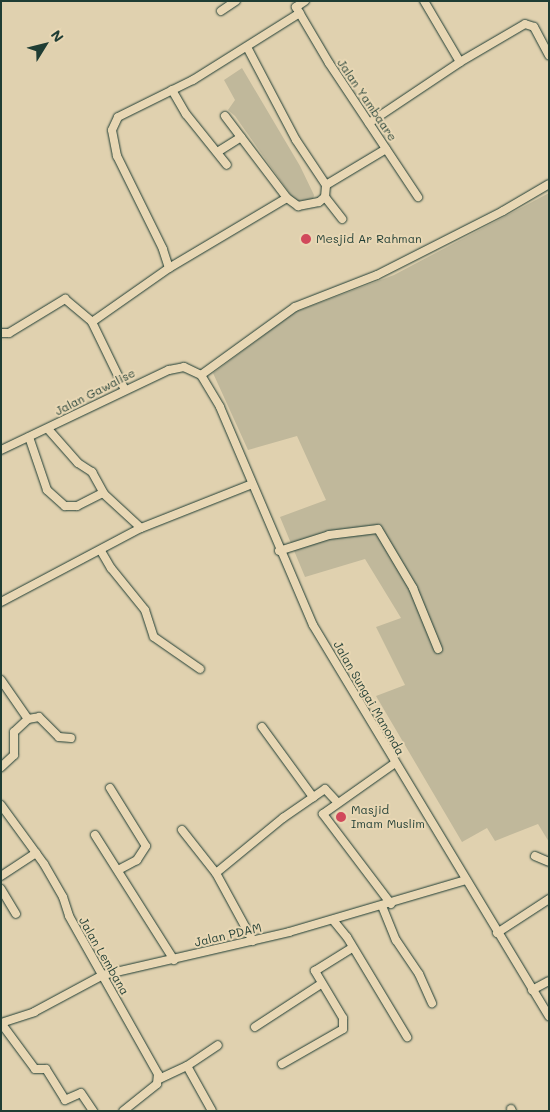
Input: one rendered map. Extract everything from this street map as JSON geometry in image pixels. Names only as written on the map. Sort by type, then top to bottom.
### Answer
[{"type":"street","points":[[220,11],[236,1]]},
{"type":"street","points":[[169,268],[162,249],[116,156],[112,130],[118,117],[172,90],[247,47],[305,1]]},
{"type":"street","points":[[424,1],[460,62]]},
{"type":"street","name":"Jalan Yambaare","points":[[296,7],[418,197]]},
{"type":"street","points":[[369,123],[460,62],[525,24],[534,27],[549,55]]},
{"type":"street","points":[[247,47],[296,140],[326,185],[325,197],[342,219]]},
{"type":"street","points":[[172,90],[186,114],[219,151],[227,165]]},
{"type":"street","points":[[225,116],[287,198],[298,206],[319,202],[325,197]]},
{"type":"street","points":[[219,151],[241,137]]},
{"type":"street","points":[[326,185],[386,149]]},
{"type":"street","points":[[201,375],[295,307],[377,275],[503,211],[549,184]]},
{"type":"street","points":[[92,322],[169,268],[287,198]]},
{"type":"street","points":[[1,332],[9,333],[65,299],[92,322],[124,388]]},
{"type":"street","name":"Jalan Gawalise","points":[[1,450],[48,429],[124,388],[184,367],[201,375]]},
{"type":"street","name":"Jalan Sungai Manonda","points":[[201,375],[220,407],[279,551],[313,625],[394,764],[549,1016]]},
{"type":"street","points":[[48,429],[78,463],[92,472],[103,493],[141,528]]},
{"type":"street","points":[[29,437],[47,490],[65,506],[78,506],[103,493]]},
{"type":"street","points":[[1,602],[101,551],[141,528],[252,484]]},
{"type":"street","points":[[279,551],[329,535],[378,528],[413,588],[438,649]]},
{"type":"street","points":[[101,551],[147,613],[152,636],[200,669]]},
{"type":"street","points":[[1,680],[28,719]]},
{"type":"street","points":[[1,767],[14,755],[14,732],[28,719],[39,717],[59,737],[71,738]]},
{"type":"street","points":[[262,727],[313,797]]},
{"type":"street","points":[[391,904],[324,817],[324,812],[394,764]]},
{"type":"street","points":[[110,788],[146,846],[136,860],[118,870]]},
{"type":"street","points":[[216,873],[313,797],[326,789],[338,803]]},
{"type":"street","name":"Jalan Lembana","points":[[1,805],[36,853],[159,1079]]},
{"type":"street","points":[[182,830],[216,873],[253,941]]},
{"type":"street","points":[[94,835],[174,960]]},
{"type":"street","points":[[1,876],[36,853]]},
{"type":"street","points":[[535,856],[549,862]]},
{"type":"street","name":"Jalan PDAM","points":[[3,1025],[34,1012],[103,975],[253,941],[391,904],[466,880]]},
{"type":"street","points":[[1,889],[16,914]]},
{"type":"street","points":[[497,933],[549,899]]},
{"type":"street","points":[[382,906],[396,940],[419,974],[432,1003]]},
{"type":"street","points":[[333,920],[408,1037]]},
{"type":"street","points":[[282,1064],[343,1029],[343,1018],[315,971],[352,948]]},
{"type":"street","points":[[532,990],[549,980]]},
{"type":"street","points":[[255,1027],[321,984]]},
{"type":"street","points":[[3,1025],[35,1069],[46,1069],[65,1100],[80,1093],[93,1111]]},
{"type":"street","points":[[123,1111],[159,1079],[187,1066],[218,1045]]},
{"type":"street","points":[[187,1066],[212,1111]]},
{"type":"shaded area","points":[[242,68],[300,166],[314,195],[313,200],[295,201],[235,116],[228,110],[235,100],[224,80]]},
{"type":"shaded area","points":[[549,193],[549,842],[538,824],[495,841],[487,828],[462,842],[376,696],[405,685],[376,627],[401,618],[365,559],[305,577],[280,517],[326,500],[297,436],[248,450],[213,373],[295,312],[394,275]]},
{"type":"place","name":"Mesjid Ar Rahman","points":[[306,239]]},
{"type":"place","name":"Masjid Imam Muslim","points":[[341,817]]}]
